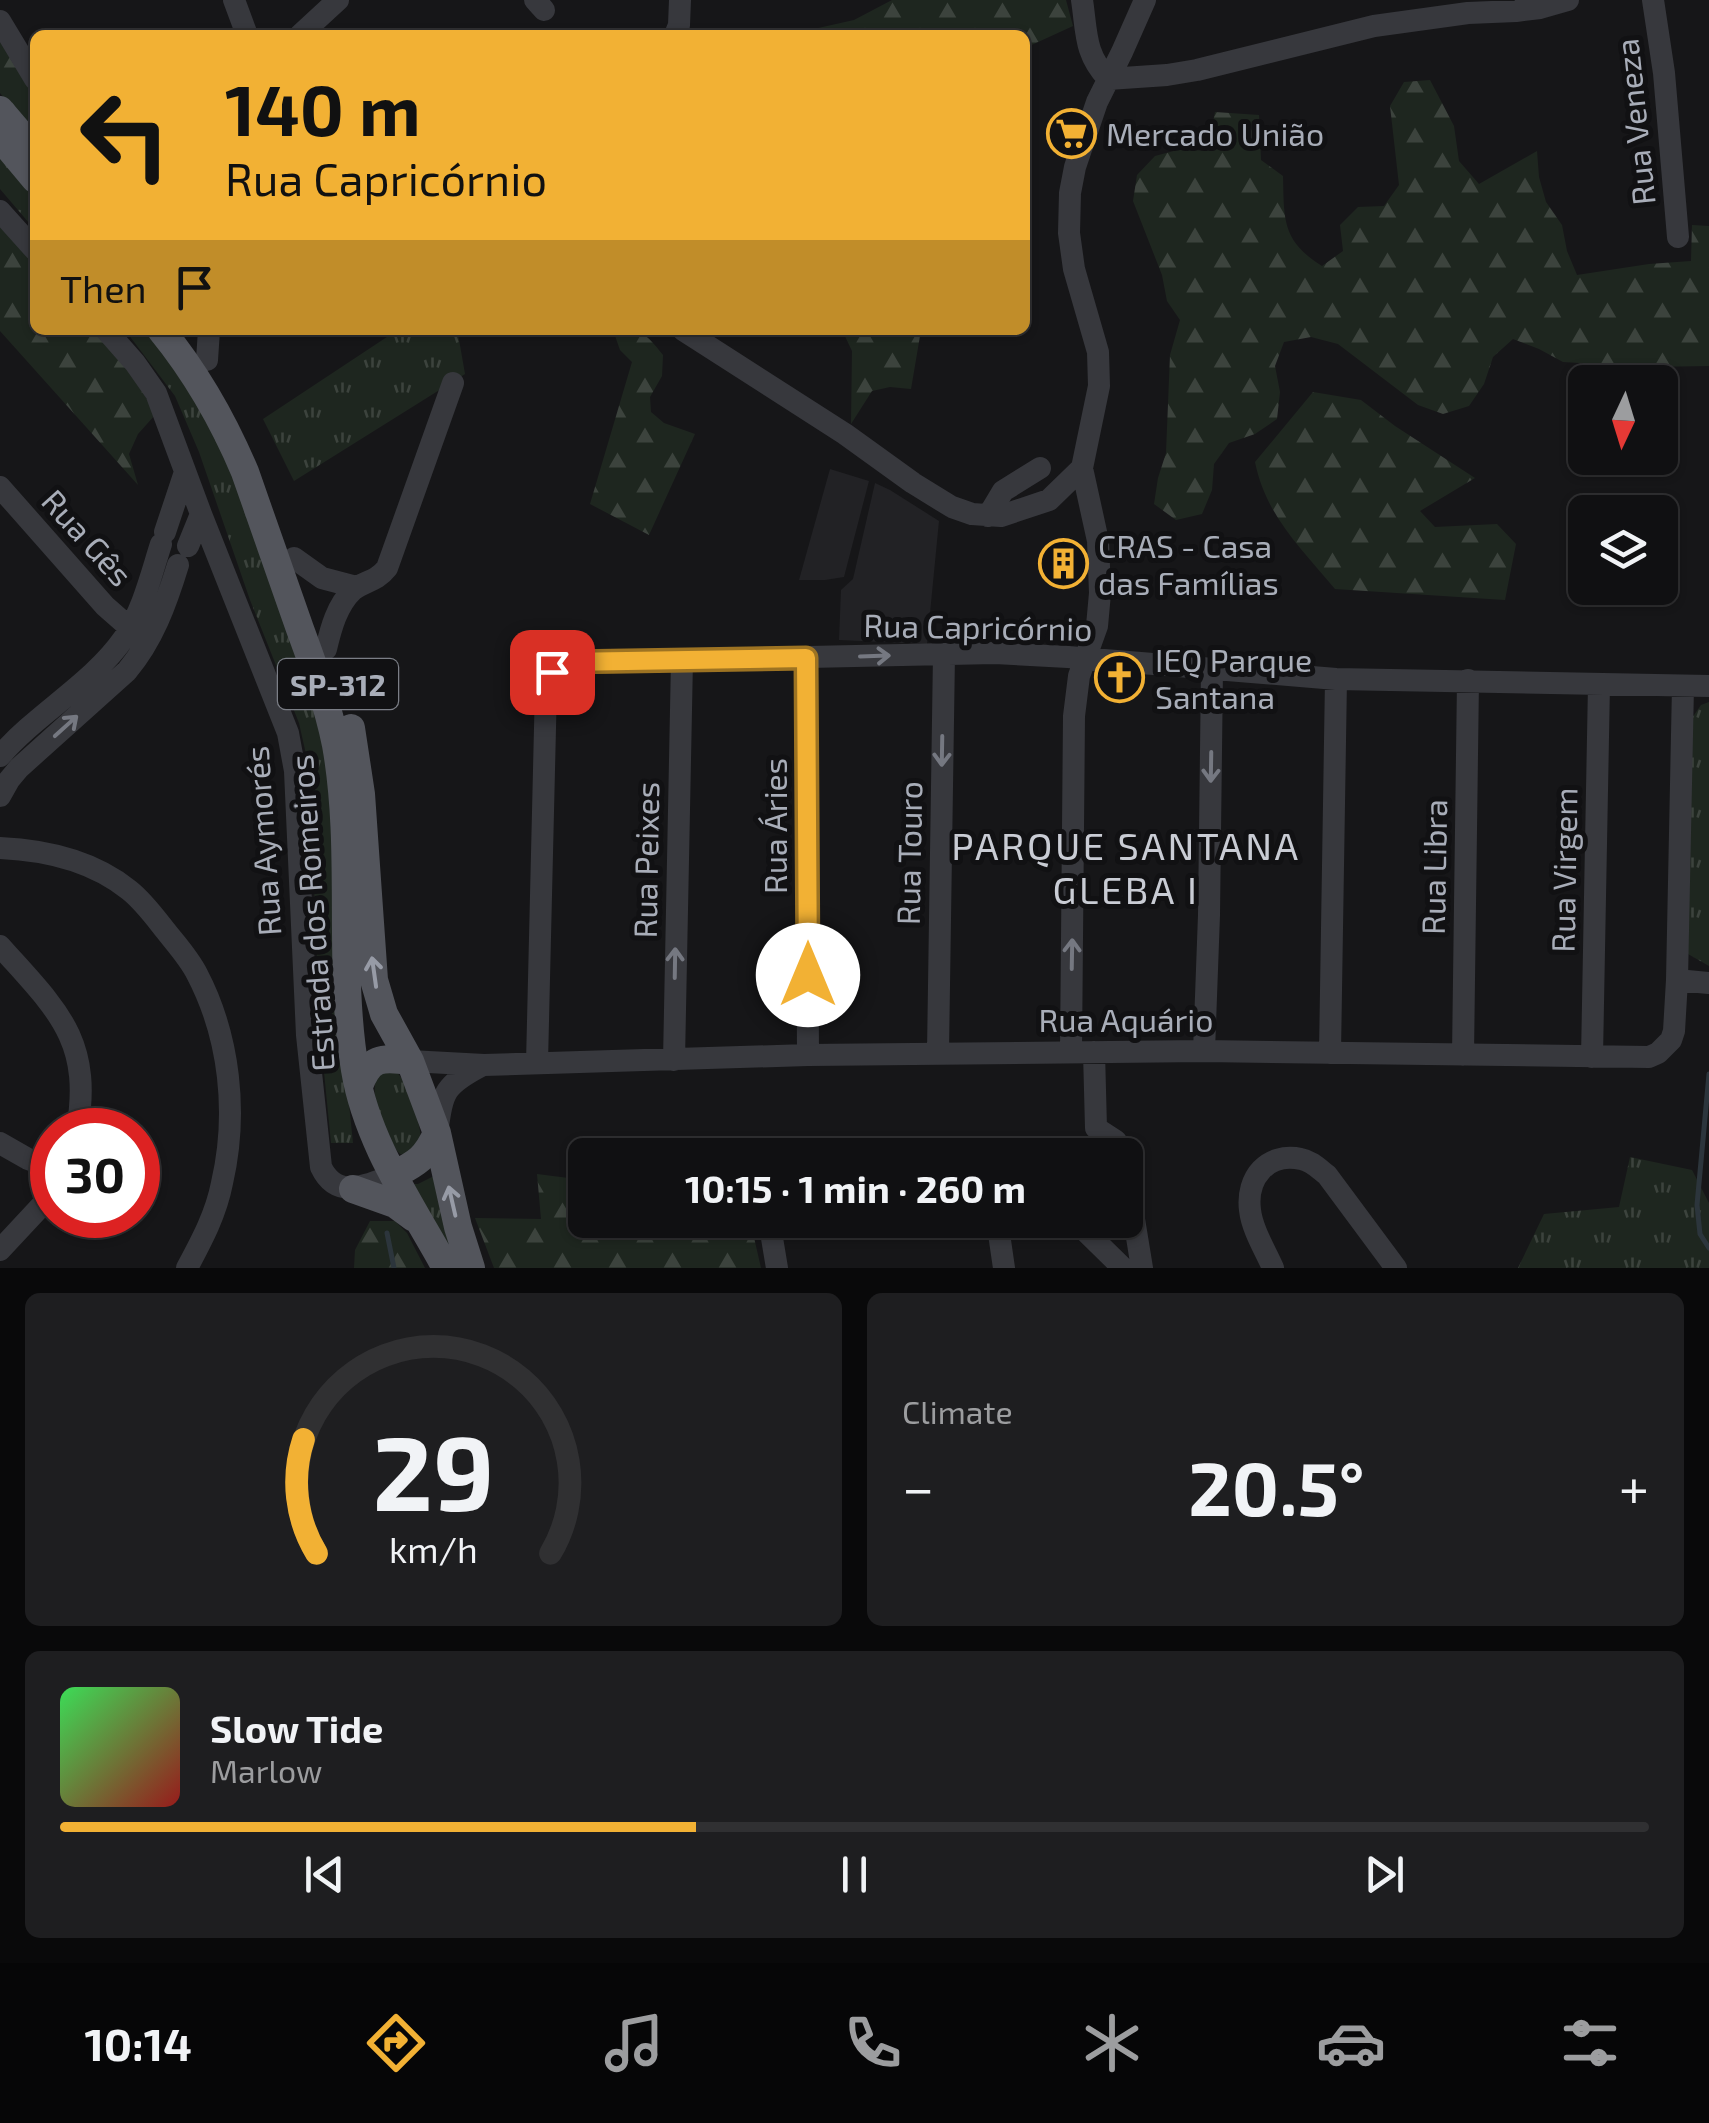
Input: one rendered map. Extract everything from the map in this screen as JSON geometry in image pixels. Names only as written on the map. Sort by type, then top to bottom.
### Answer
[{"type":"main road","points":[[0,110],[30,146]]},
{"type":"main road","points":[[0,137],[30,173]]},
{"type":"main road","name":"Estrada dos Romeiros","points":[[165,335],[193,370],[239,458],[325,700],[340,783],[347,995],[355,1072],[374,1140],[446,1268]]},
{"type":"main road","name":"Estrada dos Romeiros","points":[[188,335],[208,360],[249,436],[342,695],[354,743],[362,809],[374,980],[384,1014],[410,1062],[437,1132],[470,1268]]},
{"type":"main road","points":[[359,1086],[365,1070],[375,1062],[410,1062]]},
{"type":"main road","points":[[394,1175],[422,1159],[437,1132]]},
{"type":"main road","points":[[353,1189],[395,1204],[420,1222]]},
{"type":"street","points":[[234,0],[245,30]]},
{"type":"street","points":[[305,30],[338,0]]},
{"type":"street","points":[[677,30],[681,0]]},
{"type":"street","points":[[1082,0],[1090,54],[1108,79]]},
{"type":"street","points":[[1111,1138],[1096,1128],[1082,1052],[1074,716],[1076,688],[1097,626],[1100,594],[1093,513],[1082,468],[1100,368],[1074,269],[1068,212],[1081,145],[1145,0]]},
{"type":"street","points":[[1108,79],[1197,70],[1466,6],[1516,12],[1568,0]]},
{"type":"street","name":"Rua Veneza","points":[[1653,0],[1664,73],[1678,238]]},
{"type":"street","points":[[0,20],[30,71]]},
{"type":"street","points":[[0,210],[30,244]]},
{"type":"street","name":"Rua Aymorés","points":[[110,335],[156,393],[288,733],[295,771],[307,1035],[319,1159],[327,1178],[353,1189]]},
{"type":"street","points":[[208,360],[209,335]]},
{"type":"street","points":[[691,335],[962,511],[1001,516],[1049,500],[1082,468]]},
{"type":"street","points":[[326,648],[344,602],[356,588],[378,579],[386,568],[453,383]]},
{"type":"street","points":[[988,516],[1004,491],[1040,468]]},
{"type":"street","points":[[5,739],[96,668],[130,628],[185,472]]},
{"type":"street","name":"Rua Gês","points":[[0,487],[105,606],[130,628]]},
{"type":"street","points":[[1049,500],[1093,513]]},
{"type":"street","points":[[0,796],[19,768],[142,653],[157,625],[200,514]]},
{"type":"street","points":[[294,558],[322,578],[356,588]]},
{"type":"street","name":"Rua Touro","points":[[938,1052],[944,654]]},
{"type":"street","name":"Rua Capricórnio","points":[[537,1063],[547,680],[566,662],[1012,654],[1336,678],[1709,686]]},
{"type":"street","name":"Rua Áries","points":[[806,658],[808,1055]]},
{"type":"street","name":"Rua Peixes","points":[[674,1060],[682,660]]},
{"type":"street","points":[[1204,1051],[1212,669]]},
{"type":"street","points":[[1330,1053],[1336,678]]},
{"type":"street","name":"Rua Libra","points":[[1463,1055],[1468,680]]},
{"type":"street","name":"Rua Virgem","points":[[1592,1057],[1599,684]]},
{"type":"street","points":[[1683,686],[1678,980],[1709,982]]},
{"type":"street","points":[[0,848],[59,856],[105,874],[130,890],[151,912],[197,974],[226,1057],[230,1119],[222,1183],[212,1220],[187,1268]]},
{"type":"street","points":[[0,946],[67,1026],[81,1076],[80,1108]]},
{"type":"street","name":"Rua Aquário","points":[[410,1062],[484,1065],[938,1052],[1649,1057],[1671,1040],[1678,980]]},
{"type":"street","points":[[437,1132],[444,1094],[451,1085],[484,1065]]},
{"type":"street","points":[[353,1189],[368,1172],[374,1140]]},
{"type":"street","points":[[0,1143],[30,1160]]},
{"type":"street","points":[[1272,1268],[1251,1216],[1250,1188],[1264,1167],[1300,1158],[1327,1176],[1396,1268]]},
{"type":"street","points":[[353,1189],[394,1175]]},
{"type":"street","points":[[0,1250],[30,1218]]},
{"type":"street","points":[[772,1238],[777,1268]]},
{"type":"street","points":[[999,1238],[1004,1268]]},
{"type":"street","points":[[1092,1238],[1123,1268]]},
{"type":"street","points":[[1137,1238],[1142,1268]]},
{"type":"shaded area","points":[[830,469],[869,481],[844,577],[799,580]]},
{"type":"shaded area","points":[[875,483],[939,521],[927,644],[839,640],[841,590],[853,579]]},
{"type":"green space","points":[[892,0],[1066,0],[1073,26],[1030,46],[1030,30],[809,30],[854,20]]},
{"type":"green space","points":[[0,42],[30,90],[30,129],[0,93]]},
{"type":"green space","points":[[1430,80],[1454,126],[1459,161],[1479,184],[1537,151],[1546,202],[1562,225],[1577,275],[1691,261],[1692,225],[1709,226],[1709,366],[1563,362],[1513,339],[1493,357],[1484,384],[1469,406],[1443,414],[1418,405],[1338,344],[1311,337],[1284,342],[1275,366],[1280,392],[1277,419],[1255,434],[1229,443],[1214,464],[1212,490],[1202,514],[1176,520],[1154,504],[1166,453],[1170,355],[1180,320],[1167,301],[1162,275],[1133,201],[1137,175],[1155,156],[1181,149],[1207,151],[1215,112],[1259,115],[1261,160],[1283,176],[1284,205],[1292,238],[1322,266],[1343,251],[1340,225],[1358,207],[1384,206],[1399,185],[1390,106],[1404,82]]},
{"type":"green space","points":[[0,145],[30,181],[30,224],[0,189]]},
{"type":"green space","points":[[0,224],[30,257],[30,335],[99,335],[134,374],[155,415],[138,434],[129,454],[138,485],[0,331]]},
{"type":"green space","points":[[129,335],[153,335],[208,407],[330,750],[344,1056],[353,1143],[331,1143],[320,1031],[306,754],[299,723],[175,396]]},
{"type":"green space","points":[[390,335],[458,335],[465,374],[294,481],[263,419]]},
{"type":"green space","points":[[615,335],[643,335],[652,341],[663,355],[662,376],[650,397],[651,412],[664,423],[695,434],[649,535],[590,504],[632,362],[620,350]]},
{"type":"green space","points":[[844,335],[920,335],[911,389],[890,387],[872,391],[851,424],[852,351]]},
{"type":"green space","points":[[1313,392],[1361,400],[1475,478],[1420,511],[1435,527],[1497,524],[1516,544],[1505,600],[1335,589],[1276,515],[1255,462]]},
{"type":"green space","points":[[1709,702],[1709,966],[1688,954],[1692,718],[1701,705]]},
{"type":"green space","points":[[397,1072],[414,1104],[421,1138],[408,1155],[400,1154],[394,1147],[376,1103],[379,1073]]},
{"type":"green space","points":[[731,1137],[731,1138],[581,1138]]},
{"type":"green space","points":[[1630,1157],[1692,1170],[1709,1203],[1709,1268],[1518,1268],[1544,1214],[1619,1207]]},
{"type":"green space","points":[[537,1174],[568,1178],[568,1238],[754,1238],[761,1268],[494,1268],[475,1218],[541,1219]]},
{"type":"green space","points":[[434,1176],[455,1265],[409,1184]]},
{"type":"green space","points":[[370,1221],[395,1221],[407,1233],[425,1268],[354,1268],[355,1250]]},
{"type":"waterway","points":[[1709,1074],[1697,1205],[1700,1234],[1709,1248]]},
{"type":"waterway","points":[[387,1233],[394,1268]]},
{"type":"place","name":"Mercado União","points":[[1071,133]]},
{"type":"place","name":"CRAS - Casa das Famílias","points":[[1063,563]]},
{"type":"place","name":"IEQ Parque Santana","points":[[1120,677]]},
{"type":"district","name":"PARQUE SANTANA GLEBA I","points":[[1126,867]]},
{"type":"route","points":[[552,672],[566,662],[806,658],[808,975]]}]
